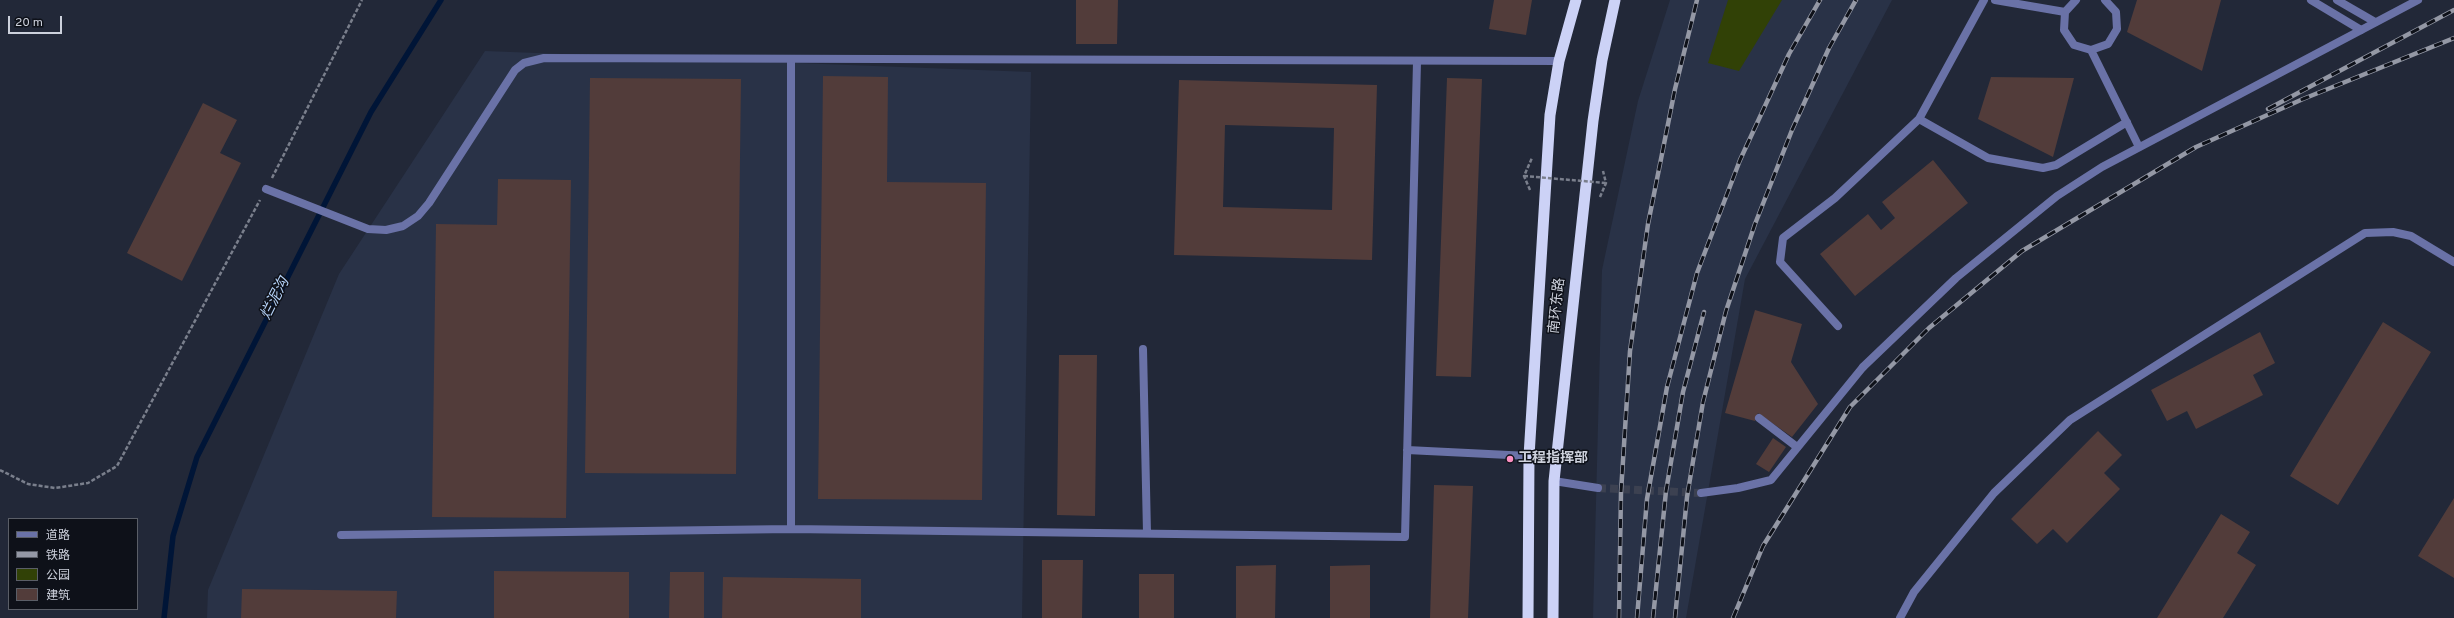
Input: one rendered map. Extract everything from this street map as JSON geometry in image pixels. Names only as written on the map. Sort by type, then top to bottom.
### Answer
[{"type":"highway","name":"南环东路","points":[[1528,618],[1529,456],[1550,115],[1559,61],[1576,0]]},
{"type":"highway","name":"南环东路","points":[[1553,618],[1554,481],[1594,121],[1602,60],[1615,0]]},
{"type":"street","points":[[1838,326],[1780,262],[1783,238],[1834,198],[1920,119],[1984,0]]},
{"type":"street","points":[[1995,0],[2065,12]]},
{"type":"street","points":[[2076,0],[2065,12],[2064,30],[2074,45],[2091,50],[2108,44],[2117,29],[2116,12],[2105,0]]},
{"type":"street","points":[[2312,0],[2361,30]]},
{"type":"street","points":[[2337,0],[2375,22]]},
{"type":"street","points":[[1701,493],[1738,488],[1771,480],[1863,368],[1956,278],[2057,196],[2102,167],[2418,0]]},
{"type":"street","points":[[2091,50],[2139,147]]},
{"type":"street","points":[[266,189],[368,229],[386,230],[403,226],[418,216],[429,203],[515,70],[534,59],[1417,62],[1559,61]]},
{"type":"street","points":[[791,59],[791,529]]},
{"type":"street","points":[[341,535],[791,529],[1405,537],[1417,62]]},
{"type":"street","points":[[1920,119],[1988,158],[2043,168],[2056,166],[2127,122]]},
{"type":"street","points":[[1900,618],[1914,592],[1994,493],[2070,420],[2365,233],[2392,232],[2410,236],[2454,262]]},
{"type":"street","points":[[1143,349],[1147,533]]},
{"type":"street","points":[[1759,418],[1797,447]]},
{"type":"street","points":[[1407,450],[1529,456]]},
{"type":"street","points":[[1554,481],[1598,488]]},
{"type":"path","points":[[0,470],[28,484],[55,488],[88,483],[117,466],[266,189],[362,0]]},
{"type":"path","points":[[1524,176],[1606,183]]},
{"type":"shaded area","points":[[1670,0],[1892,0],[1745,279],[1686,618],[1593,618],[1602,270],[1638,101]]},
{"type":"shaded area","points":[[485,51],[1031,72],[1022,618],[207,618],[208,590],[339,274]]},
{"type":"green space","points":[[1728,0],[1782,0],[1739,71],[1708,63]]},
{"type":"building","points":[[1076,0],[1118,0],[1117,44],[1076,44]]},
{"type":"building","points":[[1494,0],[1532,0],[1526,35],[1489,29]]},
{"type":"building","points":[[2137,0],[2221,0],[2202,71],[2127,32]]},
{"type":"building","points":[[823,76],[888,77],[887,182],[986,183],[982,500],[818,499]]},
{"type":"building","points":[[1991,77],[2074,78],[2053,157],[1978,119]]},
{"type":"building","points":[[590,78],[741,79],[736,474],[585,473]]},
{"type":"building","points":[[1447,78],[1482,79],[1471,377],[1436,376]]},
{"type":"building","points":[[1179,80],[1377,85],[1372,260],[1174,255]],"holes":[[[1225,125],[1334,128],[1332,210],[1223,207]]]},
{"type":"building","points":[[203,103],[237,120],[220,153],[241,163],[182,281],[127,253]]},
{"type":"building","points":[[1933,160],[1968,203],[1855,296],[1820,254],[1868,214],[1881,230],[1895,218],[1882,202]]},
{"type":"building","points":[[498,179],[571,180],[566,518],[432,517],[436,224],[497,225]]},
{"type":"building","points":[[1755,310],[1802,324],[1791,362],[1818,404],[1792,437],[1758,413],[1755,421],[1725,413]]},
{"type":"building","points":[[2383,322],[2431,352],[2338,505],[2290,476]]},
{"type":"building","points":[[2260,332],[2275,363],[2253,375],[2263,395],[2196,429],[2187,411],[2167,421],[2151,390]]},
{"type":"building","points":[[1059,355],[1097,355],[1095,516],[1057,515]]},
{"type":"building","points":[[2098,431],[2122,455],[2104,473],[2120,489],[2067,543],[2053,529],[2037,544],[2011,519]]},
{"type":"building","points":[[1773,438],[1786,447],[1769,472],[1756,464]]},
{"type":"building","points":[[1434,485],[1473,486],[1468,618],[1430,618]]},
{"type":"building","points":[[2454,498],[2454,578],[2418,556]]},
{"type":"building","points":[[2221,514],[2250,532],[2237,553],[2256,565],[2223,618],[2157,618]]},
{"type":"building","points":[[1042,560],[1083,560],[1082,618],[1042,618]]},
{"type":"building","points":[[1276,565],[1275,618],[1236,618],[1236,566]]},
{"type":"building","points":[[1370,565],[1370,618],[1330,618],[1330,566]]},
{"type":"building","points":[[494,571],[629,572],[629,618],[494,618]]},
{"type":"building","points":[[670,572],[704,572],[704,618],[669,618]]},
{"type":"building","points":[[1139,574],[1174,574],[1174,618],[1139,618]]},
{"type":"building","points":[[723,577],[861,579],[861,618],[722,618]]},
{"type":"building","points":[[242,589],[397,591],[396,618],[241,618]]},
{"type":"waterway","name":"烂泥沟","points":[[164,618],[173,536],[197,457],[371,112],[441,0]]},
{"type":"tunnel","points":[[1598,488],[1701,493]]},
{"type":"railway","points":[[1619,618],[1621,492],[1630,351],[1648,224],[1675,89],[1697,0]]},
{"type":"railway","points":[[1637,618],[1647,499],[1667,387],[1697,273],[1740,160],[1789,54],[1820,0]]},
{"type":"railway","points":[[1675,618],[1687,497],[1703,402],[1726,311],[1755,224],[1792,130],[1829,48],[1856,0]]},
{"type":"railway","points":[[2268,109],[2454,10]]},
{"type":"railway","points":[[1733,618],[1763,546],[1850,407],[1929,328],[2022,251],[2196,147],[2303,99],[2454,38]]},
{"type":"railway","points":[[1653,618],[1666,491],[1683,392],[1704,312]]},
{"type":"place","name":"工程指挥部","points":[[1510,459]]}]
